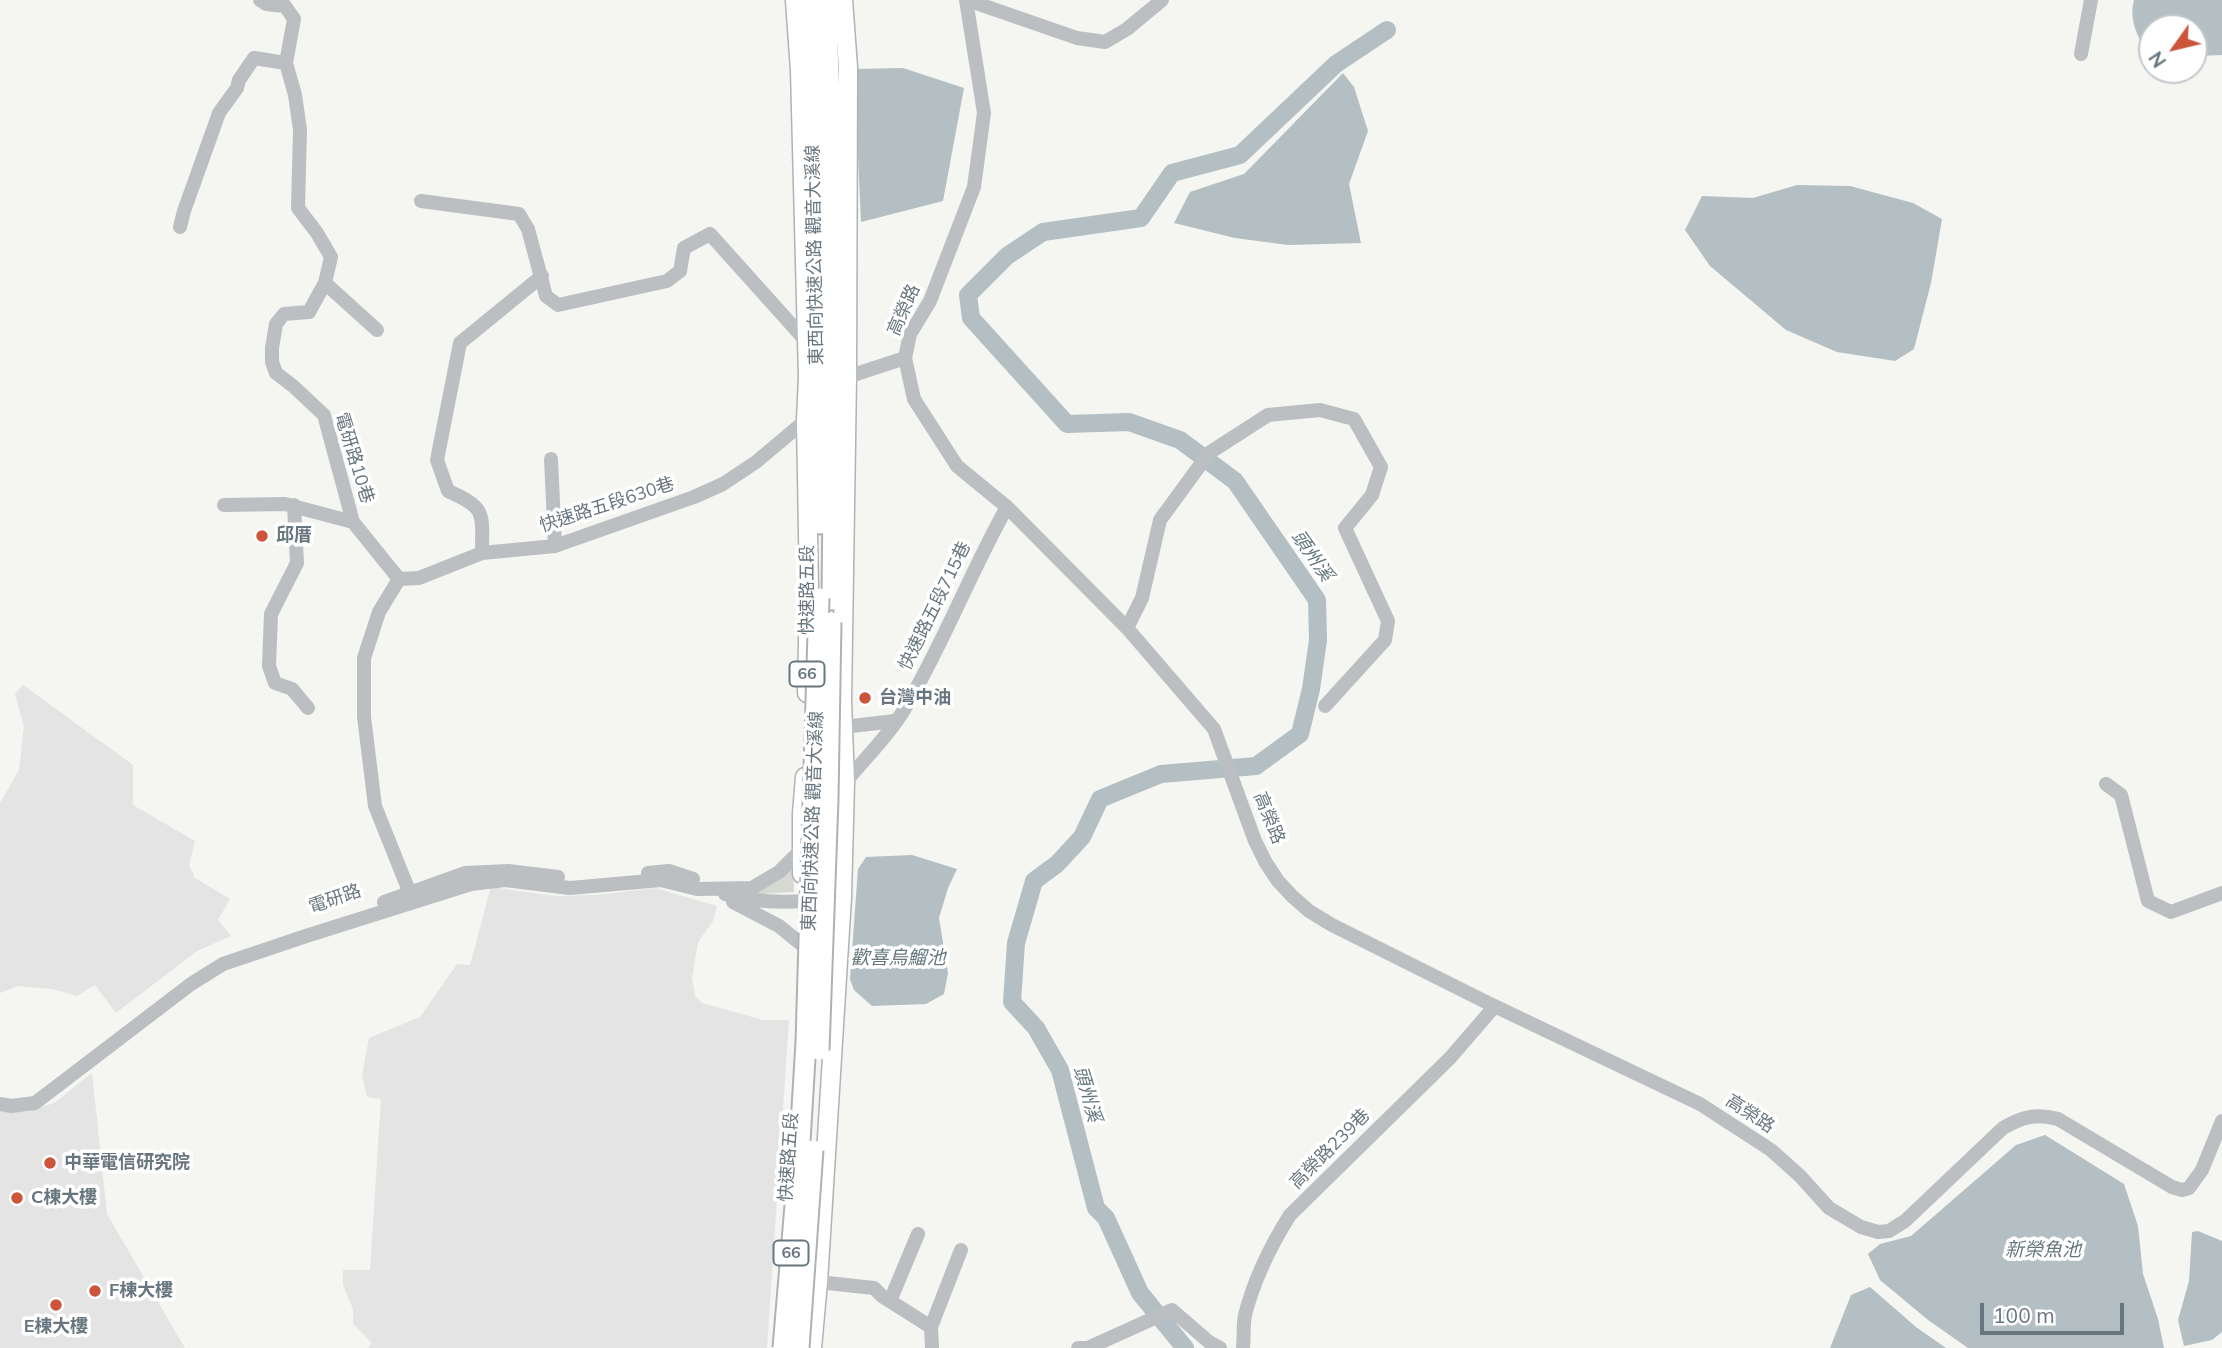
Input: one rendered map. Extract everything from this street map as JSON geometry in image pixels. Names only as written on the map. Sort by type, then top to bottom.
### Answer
[{"type":"highway","name":"東西向快速公路 觀音大溪線","points":[[783,1348],[806,1042],[818,653],[820,530],[810,0]]},
{"type":"highway","name":"東西向快速公路 觀音大溪線","points":[[799,1348],[819,1044],[828,799],[835,271],[826,0]]},
{"type":"highway","points":[[804,271],[814,161]]},
{"type":"highway","points":[[833,172],[848,280]]},
{"type":"main road","name":"快速路五段","points":[[776,1348],[797,1039],[803,902],[809,590],[806,420],[808,377],[800,70],[795,0]]},
{"type":"main road","name":"快速路五段","points":[[812,1348],[842,897],[845,783],[843,728],[848,67],[843,0]]},
{"type":"street","name":"電研路10巷","points":[[260,0],[266,5],[285,6],[294,19],[286,63],[295,95],[300,130],[298,208],[331,257],[325,283],[309,312],[284,314],[276,324],[271,348],[272,362],[276,373],[324,415],[353,522],[399,579]]},
{"type":"street","points":[[966,0],[1077,37],[1105,42],[1162,0]]},
{"type":"street","name":"高榮路","points":[[966,0],[984,113],[974,187],[930,301],[910,334],[905,358],[914,398],[957,466],[1007,507],[1127,628],[1214,729],[1255,841],[1266,863],[1285,888],[1309,911],[1495,1006],[1700,1104],[1771,1150],[1800,1176],[1829,1208],[1861,1227],[1878,1232],[1889,1231],[1905,1221],[2003,1128],[2020,1118],[2043,1115],[2058,1119],[2172,1187],[2182,1190],[2189,1188],[2202,1170],[2222,1121]]},
{"type":"street","points":[[2081,54],[2091,0]]},
{"type":"street","points":[[180,227],[219,113],[237,88],[239,79],[254,58],[286,63]]},
{"type":"street","points":[[421,201],[519,214],[528,229],[546,296],[558,305],[667,281],[680,271],[684,248],[710,234],[807,342]]},
{"type":"street","points":[[482,553],[482,517],[471,502],[448,491],[437,460],[460,343],[542,276]]},
{"type":"street","points":[[325,283],[377,330]]},
{"type":"street","points":[[847,377],[905,358]]},
{"type":"street","points":[[1127,628],[1142,598],[1160,520],[1209,453],[1268,415],[1320,410],[1354,419],[1381,467],[1371,495],[1345,528],[1388,621],[1385,639],[1325,706]]},
{"type":"street","name":"快速路五段630巷","points":[[399,579],[419,578],[482,553],[555,546],[694,497],[723,484],[756,462],[806,420]]},
{"type":"street","points":[[551,459],[555,546]]},
{"type":"street","points":[[224,505],[293,505],[353,522]]},
{"type":"street","points":[[293,505],[297,563],[271,614],[269,666],[275,683],[292,690],[308,708]]},
{"type":"street","name":"快速路五段715巷","points":[[845,783],[907,706],[985,546],[1007,507]]},
{"type":"street","points":[[399,579],[379,612],[364,658],[363,717],[375,806],[412,898]]},
{"type":"street","points":[[807,730],[895,721]]},
{"type":"street","points":[[2106,784],[2122,795],[2148,901],[2171,912],[2222,893]]},
{"type":"street","name":"電研路","points":[[717,890],[752,888],[779,872],[802,849]]},
{"type":"street","name":"電研路","points":[[0,1104],[11,1106],[34,1103],[191,984],[223,964],[412,898],[466,873],[508,871],[570,879],[669,871],[747,901],[803,902],[842,897]]},
{"type":"street","points":[[717,890],[779,926],[801,944]]},
{"type":"street","name":"電研路","points":[[0,1097],[33,1096],[187,976],[216,958],[412,898]]},
{"type":"street","name":"高榮路239巷","points":[[1243,1348],[1245,1318],[1255,1285],[1290,1215],[1450,1058],[1495,1006]]},
{"type":"street","points":[[890,1301],[918,1234]]},
{"type":"street","points":[[932,1348],[931,1327],[961,1250]]},
{"type":"street","points":[[818,1282],[874,1288],[931,1327]]},
{"type":"street","points":[[1078,1348],[1088,1348],[1172,1310],[1209,1342],[1220,1348]]},
{"type":"shaded area","points":[[23,685],[133,765],[133,805],[195,841],[189,865],[195,878],[230,899],[218,920],[231,936],[197,951],[116,1013],[95,985],[77,996],[52,989],[18,986],[0,993],[0,803],[19,770],[24,727],[15,694]]},
{"type":"shaded area","points":[[793,868],[794,892],[746,895],[779,880]]},
{"type":"shaded area","points":[[491,887],[555,896],[597,895],[655,888],[717,906],[713,921],[698,942],[692,978],[695,996],[702,1003],[763,1020],[789,1020],[767,1348],[368,1348],[372,1343],[353,1324],[353,1309],[343,1285],[343,1270],[370,1270],[381,1099],[367,1097],[362,1076],[369,1038],[420,1017],[457,964],[470,965]]},
{"type":"shaded area","name":"中華電信研究院","points":[[92,1073],[107,1214],[185,1348],[0,1348],[0,1108],[27,1112],[54,1103]]},
{"type":"water","points":[[2134,0],[2222,0],[2222,55],[2208,56],[2208,14],[2138,14],[2138,36]]},
{"type":"water","points":[[903,68],[964,88],[943,201],[861,222],[854,69]]},
{"type":"water","points":[[1343,73],[1354,87],[1368,131],[1349,184],[1361,243],[1288,245],[1235,238],[1174,223],[1190,192],[1244,174]]},
{"type":"water","points":[[1797,185],[1850,186],[1913,203],[1942,219],[1931,283],[1914,349],[1895,361],[1837,352],[1786,330],[1710,266],[1685,230],[1702,196],[1753,198]]},
{"type":"water","name":"歡喜烏鰡池","points":[[912,855],[957,869],[939,918],[948,973],[944,994],[926,1004],[872,1006],[854,990],[850,979],[858,869],[866,857]]},
{"type":"water","name":"新榮魚池","points":[[2045,1135],[2124,1184],[2138,1226],[2143,1274],[2158,1319],[2164,1348],[1968,1348],[1928,1320],[1880,1280],[1868,1254],[1880,1244],[1911,1236],[2016,1145]]},
{"type":"water","points":[[2198,1231],[2222,1241],[2222,1332],[2212,1340],[2184,1346],[2178,1320],[2189,1281],[2192,1232]]},
{"type":"water","points":[[1870,1287],[1916,1327],[1946,1348],[1830,1348],[1851,1295]]},
{"type":"waterway","name":"頭州溪","points":[[1185,1348],[1140,1293],[1106,1218],[1096,1208],[1060,1070],[1036,1028],[1012,1002],[1016,943],[1034,881],[1057,864],[1082,837],[1100,799],[1161,774],[1256,766],[1300,734],[1311,689],[1318,640],[1317,600],[1235,481],[1180,440],[1129,422],[1067,424],[971,318],[968,295],[1007,256],[1043,232],[1141,218],[1172,173],[1240,155],[1336,64],[1387,30]]},
{"type":"place","name":"邱厝","points":[[262,536]]},
{"type":"place","name":"台灣中油","points":[[865,698]]},
{"type":"place","name":"中華電信研究院","points":[[50,1163]]},
{"type":"place","name":"C棟大樓","points":[[17,1198]]},
{"type":"place","name":"F棟大樓","points":[[95,1291]]},
{"type":"place","name":"E棟大樓","points":[[56,1305]]}]
